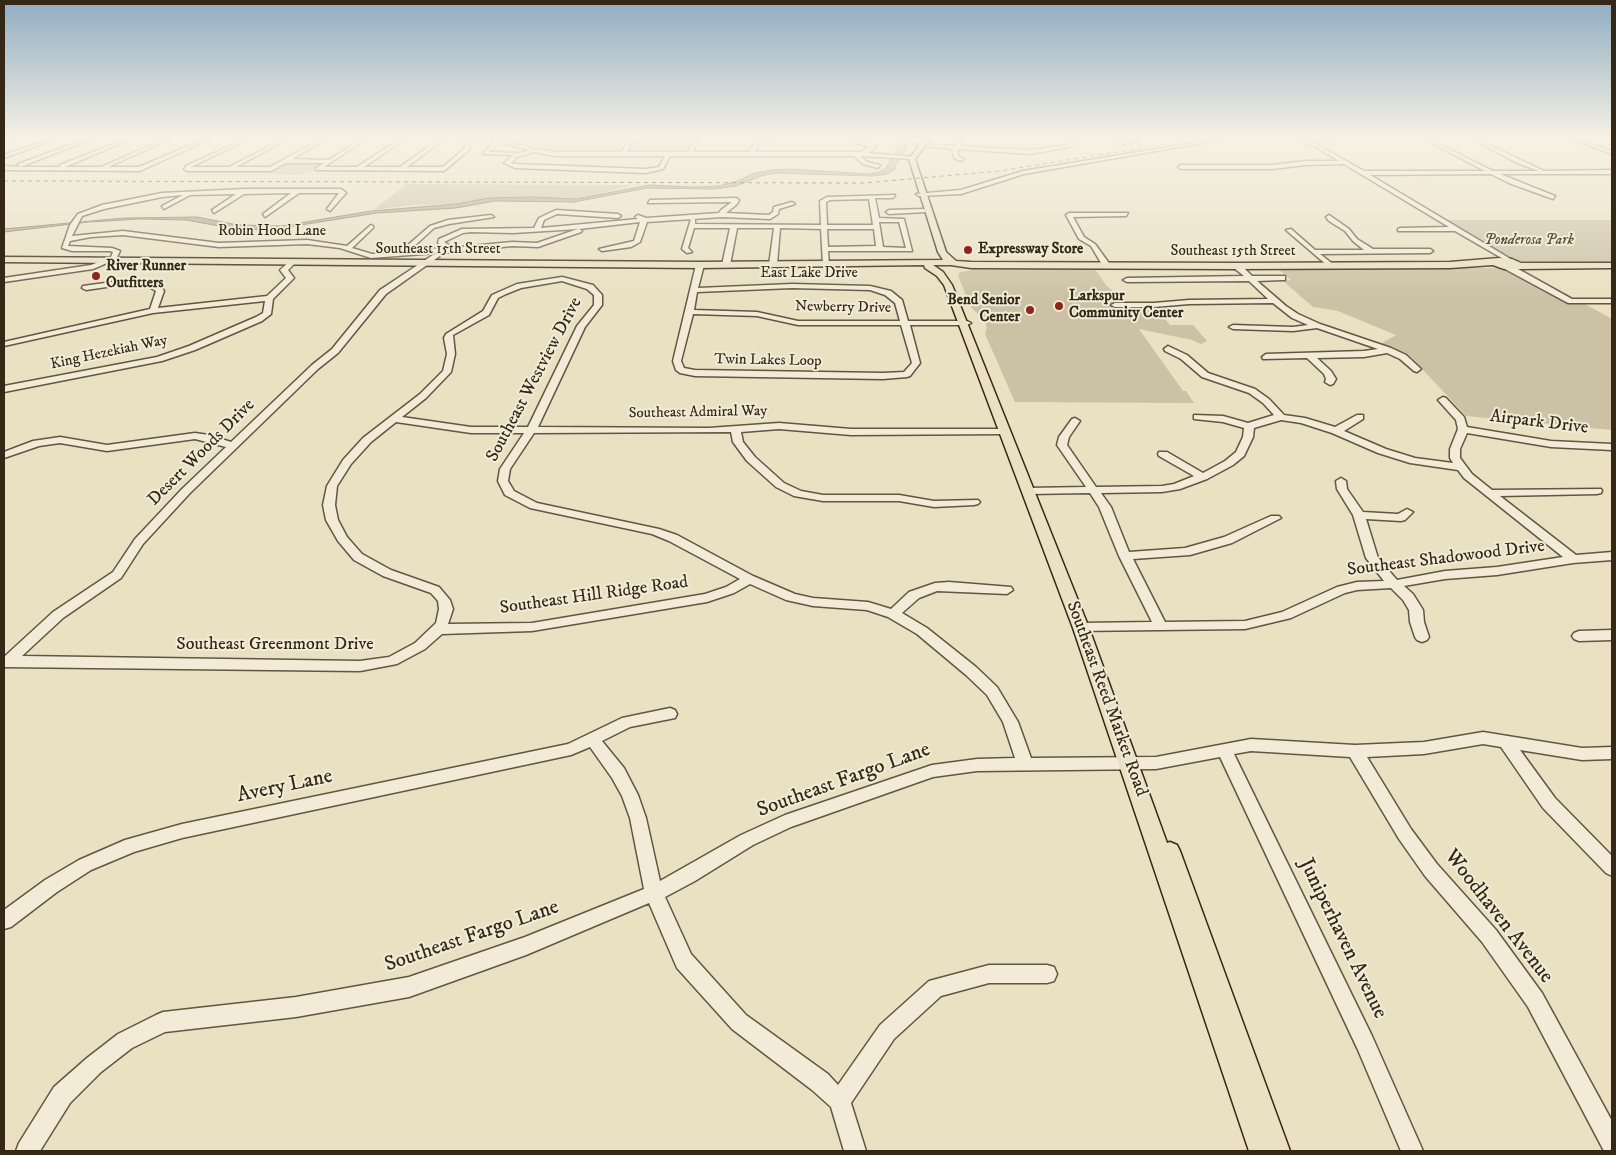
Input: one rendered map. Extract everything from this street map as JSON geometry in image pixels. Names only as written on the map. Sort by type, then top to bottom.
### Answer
[{"type":"main road","name":"Southeast Reed Market Road","points":[[922,194],[924,211],[937,257],[932,265],[948,285],[965,323],[1032,490],[1085,628],[1277,1151]]},
{"type":"main road","name":"Southeast Reed Market Road","points":[[922,194],[942,252],[953,266],[948,274],[956,286],[965,323],[1005,431],[1032,490]]},
{"type":"main road","name":"Southeast 15th Street","points":[[4,260],[700,265],[871,262],[953,266],[1612,265]]},
{"type":"main road","name":"Southeast Reed Market Road","points":[[1134,763],[1262,1151]]},
{"type":"street","points":[[4,280],[93,266],[108,261],[114,258],[117,251],[110,249],[67,249],[64,247],[74,223],[84,213],[102,207],[162,195],[183,193]]},
{"type":"street","points":[[164,207],[190,193]]},
{"type":"street","points":[[214,211],[242,193]]},
{"type":"street","points":[[265,215],[294,193]]},
{"type":"street","points":[[330,209],[343,193]]},
{"type":"street","points":[[922,194],[943,193]]},
{"type":"street","points":[[1396,193],[1494,252],[1525,275],[1571,301],[1612,301]]},
{"type":"street","points":[[1542,193],[1553,197]]},
{"type":"street","points":[[825,264],[824,201],[826,199],[893,196]]},
{"type":"street","points":[[872,197],[881,245],[878,248]]},
{"type":"street","points":[[650,202],[736,200],[735,203],[723,211],[722,215]]},
{"type":"street","points":[[443,251],[447,246],[441,240],[462,231],[513,231],[593,226],[644,219],[722,215],[770,217],[776,212],[776,208],[792,204]]},
{"type":"street","points":[[102,207],[112,210]]},
{"type":"street","points":[[875,212],[924,211]]},
{"type":"street","points":[[537,229],[541,219],[556,212],[634,216],[644,219]]},
{"type":"street","points":[[1107,266],[1094,245],[1081,238],[1069,215],[1126,214]]},
{"type":"street","points":[[402,254],[432,227],[448,222],[491,217]]},
{"type":"street","points":[[1329,217],[1372,252]]},
{"type":"street","points":[[602,249],[635,244],[644,219]]},
{"type":"street","points":[[689,252],[686,249],[686,241],[692,223],[734,226],[824,227],[902,220],[910,250],[878,248],[825,249]]},
{"type":"street","name":"Robin Hood Lane","points":[[68,239],[123,233],[219,245],[306,242],[348,248],[371,256],[388,256],[426,250],[443,251],[512,244],[538,245],[593,226]]},
{"type":"street","points":[[726,265],[734,226]]},
{"type":"street","points":[[348,248],[371,227]]},
{"type":"street","points":[[773,265],[777,227]]},
{"type":"street","points":[[1400,230],[1455,229]]},
{"type":"street","points":[[1290,230],[1330,265]]},
{"type":"street","name":"Desert Woods Drive","points":[[6,664],[58,615],[117,575],[139,542],[186,491],[315,367],[335,351],[383,292],[443,251]]},
{"type":"street","points":[[1313,252],[1430,251]]},
{"type":"street","points":[[1494,252],[1509,264]]},
{"type":"street","name":"King Hezekiah Way","points":[[4,389],[159,359],[264,316],[267,314],[269,298],[290,278],[284,270],[291,263]]},
{"type":"street","name":"Southeast Westview Drive","points":[[566,264],[562,279],[590,287],[598,295],[598,305],[580,326],[532,429],[504,472],[505,488],[516,498],[545,508],[654,531],[673,538],[750,579],[802,600],[868,606],[893,614],[922,631],[971,671],[992,691],[1010,722],[1025,764]]},
{"type":"street","name":"Twin Lakes Loop","points":[[700,265],[677,361],[680,370],[695,373],[883,376],[907,374],[916,363],[906,322]]},
{"type":"street","points":[[1237,266],[1275,301],[1295,316],[1317,326],[1388,350],[1403,357],[1417,369]]},
{"type":"street","points":[[1127,280],[1282,278]]},
{"type":"street","points":[[439,628],[446,608],[442,596],[430,588],[381,570],[358,557],[342,538],[329,511],[330,492],[341,471],[367,440],[437,384],[450,364],[451,354],[448,338],[450,334],[486,313],[495,297],[510,288],[562,279]]},
{"type":"street","points":[[86,288],[126,282],[147,283],[160,290],[153,311]]},
{"type":"street","name":"East Lake Drive","points":[[694,290],[792,286],[870,288],[888,293],[899,302],[906,322]]},
{"type":"street","points":[[4,344],[153,311],[269,298]]},
{"type":"street","points":[[1115,305],[1275,301]]},
{"type":"street","name":"Newberry Drive","points":[[690,312],[757,314],[798,323],[965,323]]},
{"type":"street","points":[[1233,327],[1293,329],[1317,326]]},
{"type":"street","points":[[1168,349],[1184,357],[1205,375],[1252,392],[1266,401],[1280,418]]},
{"type":"street","points":[[1266,357],[1364,354],[1388,350]]},
{"type":"street","points":[[1308,355],[1328,373],[1331,379],[1330,382]]},
{"type":"street","points":[[1443,400],[1461,419],[1463,429],[1455,450],[1456,458],[1461,468],[1572,559]]},
{"type":"street","points":[[1198,417],[1223,419],[1249,426],[1257,422],[1280,418],[1313,423],[1390,454],[1461,468]]},
{"type":"street","points":[[1336,431],[1360,417]]},
{"type":"street","name":"Southeast Admiral Way","points":[[393,419],[464,430],[735,429],[778,426],[851,432],[1005,431]]},
{"type":"street","points":[[1074,421],[1064,437],[1062,445],[1094,490],[1114,524],[1125,556],[1161,627]]},
{"type":"street","points":[[1032,490],[1162,489],[1176,487],[1203,477],[1240,454],[1248,437],[1249,426]]},
{"type":"street","points":[[735,429],[740,446],[751,459],[780,485],[798,494],[823,498],[898,498],[939,504],[974,502]]},
{"type":"street","name":"Airpark Drive","points":[[1463,429],[1551,444],[1612,448]]},
{"type":"street","points":[[4,455],[20,447],[60,440],[107,448],[195,436],[205,437],[232,446]]},
{"type":"street","points":[[1163,454],[1203,477]]},
{"type":"street","points":[[1342,481],[1342,489],[1359,515],[1372,558],[1408,597],[1416,610],[1417,622],[1422,637]]},
{"type":"street","points":[[1490,493],[1597,491]]},
{"type":"street","points":[[1359,515],[1401,518],[1407,512]]},
{"type":"street","points":[[1125,556],[1186,552],[1228,540],[1275,518]]},
{"type":"street","name":"Southeast Shadowood Drive","points":[[1085,628],[1244,625],[1286,615],[1341,590],[1444,576],[1498,571],[1572,559],[1612,556]]},
{"type":"street","name":"Southeast Hill Ridge Road","points":[[439,628],[491,629],[532,627],[708,598],[730,590],[750,579]]},
{"type":"street","points":[[893,614],[914,595],[935,587],[949,586],[1007,590]]},
{"type":"street","name":"Southeast Greenmont Drive","points":[[6,664],[368,665],[384,663],[406,655],[426,642],[439,628]]},
{"type":"street","points":[[1579,636],[1612,635]]},
{"type":"street","name":"Avery Lane","points":[[4,921],[51,886],[85,866],[131,845],[182,831],[571,749],[627,722],[670,714]]},
{"type":"street","name":"Southeast Fargo Lane","points":[[27,1151],[62,1095],[81,1077],[125,1041],[164,1022],[296,1007],[409,987],[526,946],[654,893],[754,837],[804,814],[932,771],[962,765],[1168,761],[1251,745],[1356,751],[1424,748],[1483,738],[1582,754],[1612,753]]},
{"type":"street","points":[[593,740],[618,772],[630,795],[640,826],[654,893],[684,961],[739,1022],[820,1082],[840,1101],[855,1151]]},
{"type":"street","points":[[1506,742],[1549,803],[1612,868]]},
{"type":"street","name":"Juniperhaven Avenue","points":[[1224,749],[1366,1043],[1412,1151]]},
{"type":"street","name":"Woodhaven Avenue","points":[[1356,751],[1416,848],[1432,870],[1489,936],[1536,1000],[1612,1143]]},
{"type":"street","points":[[840,1101],[887,1032],[936,988],[989,974],[1048,974]]},
{"type":"green space","points":[[395,193],[605,193],[588,198],[493,197],[452,204],[412,205],[373,210]]},
{"type":"green space","name":"Ponderosa Park","points":[[1445,220],[1612,220],[1612,262],[1517,261]]},
{"type":"green space","points":[[1277,268],[1520,268],[1612,319],[1612,430],[1466,416],[1412,358],[1382,343],[1396,335],[1338,311],[1313,307],[1283,281],[1291,280]]},
{"type":"green space","points":[[1095,269],[1106,285],[1115,293],[1118,303],[1123,309],[1157,309],[1170,325],[1193,325],[1207,341],[1201,344],[1192,340],[1139,329],[1183,391],[1186,391],[1194,403],[1015,402],[985,334],[987,327],[984,320],[971,307],[958,276],[960,272],[974,270]]},
{"type":"shaded area","points":[[608,193],[621,193],[574,202],[495,201],[456,208],[377,213],[269,230],[236,229],[186,220],[140,219],[89,222],[4,232],[4,229],[124,218],[197,217],[238,225],[282,226],[371,211],[456,204],[489,198],[577,199]]},
{"type":"place","name":"Expressway Store","points":[[968,250]]},
{"type":"place","name":"River Runner Outfitters","points":[[96,276]]},
{"type":"place","name":"Larkspur Community Center","points":[[1059,306]]},
{"type":"place","name":"Bend Senior Center","points":[[1030,310]]}]
